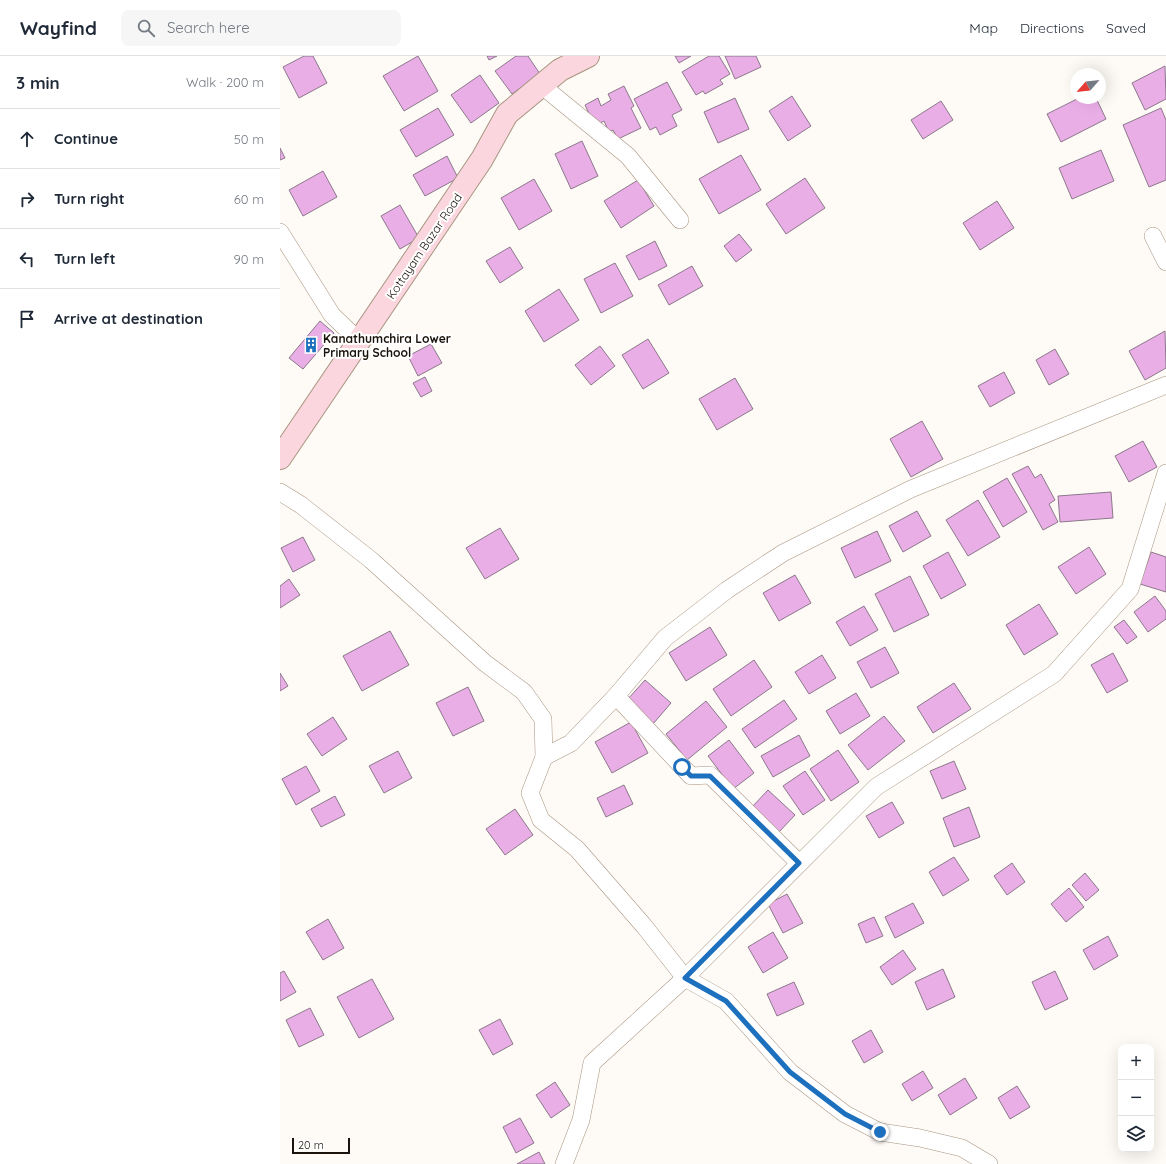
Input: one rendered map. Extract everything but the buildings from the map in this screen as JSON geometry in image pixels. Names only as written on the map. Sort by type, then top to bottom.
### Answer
[{"type":"main road","name":"Kottayam Bazar Road","points":[[280,458],[360,342],[482,159],[508,114],[560,70],[588,56]]},
{"type":"street","points":[[541,85],[628,156],[680,220]]},
{"type":"street","points":[[280,232],[332,315],[360,342]]},
{"type":"street","points":[[1153,236],[1166,262]]},
{"type":"street","points":[[544,757],[571,743],[616,696],[665,638],[727,590],[783,553],[911,488],[1166,385]]},
{"type":"street","points":[[564,1164],[581,1120],[592,1063],[685,978],[876,787],[1054,674],[1130,590],[1166,473]]},
{"type":"street","points":[[280,492],[301,505],[370,560],[485,663],[524,692],[543,719],[544,757],[530,793],[541,820],[577,849],[644,926],[685,978],[726,1001],[790,1072],[845,1114],[880,1132],[920,1138],[962,1148],[989,1164]]},
{"type":"street","points":[[616,696],[691,776],[710,776],[799,863]]},
{"type":"place","name":"Kanathumchira Lower Primary School","points":[[311,345]]},
{"type":"route","points":[[682,767],[691,776],[710,776],[799,863],[685,978],[726,1001],[790,1072],[845,1114],[880,1132]]}]
